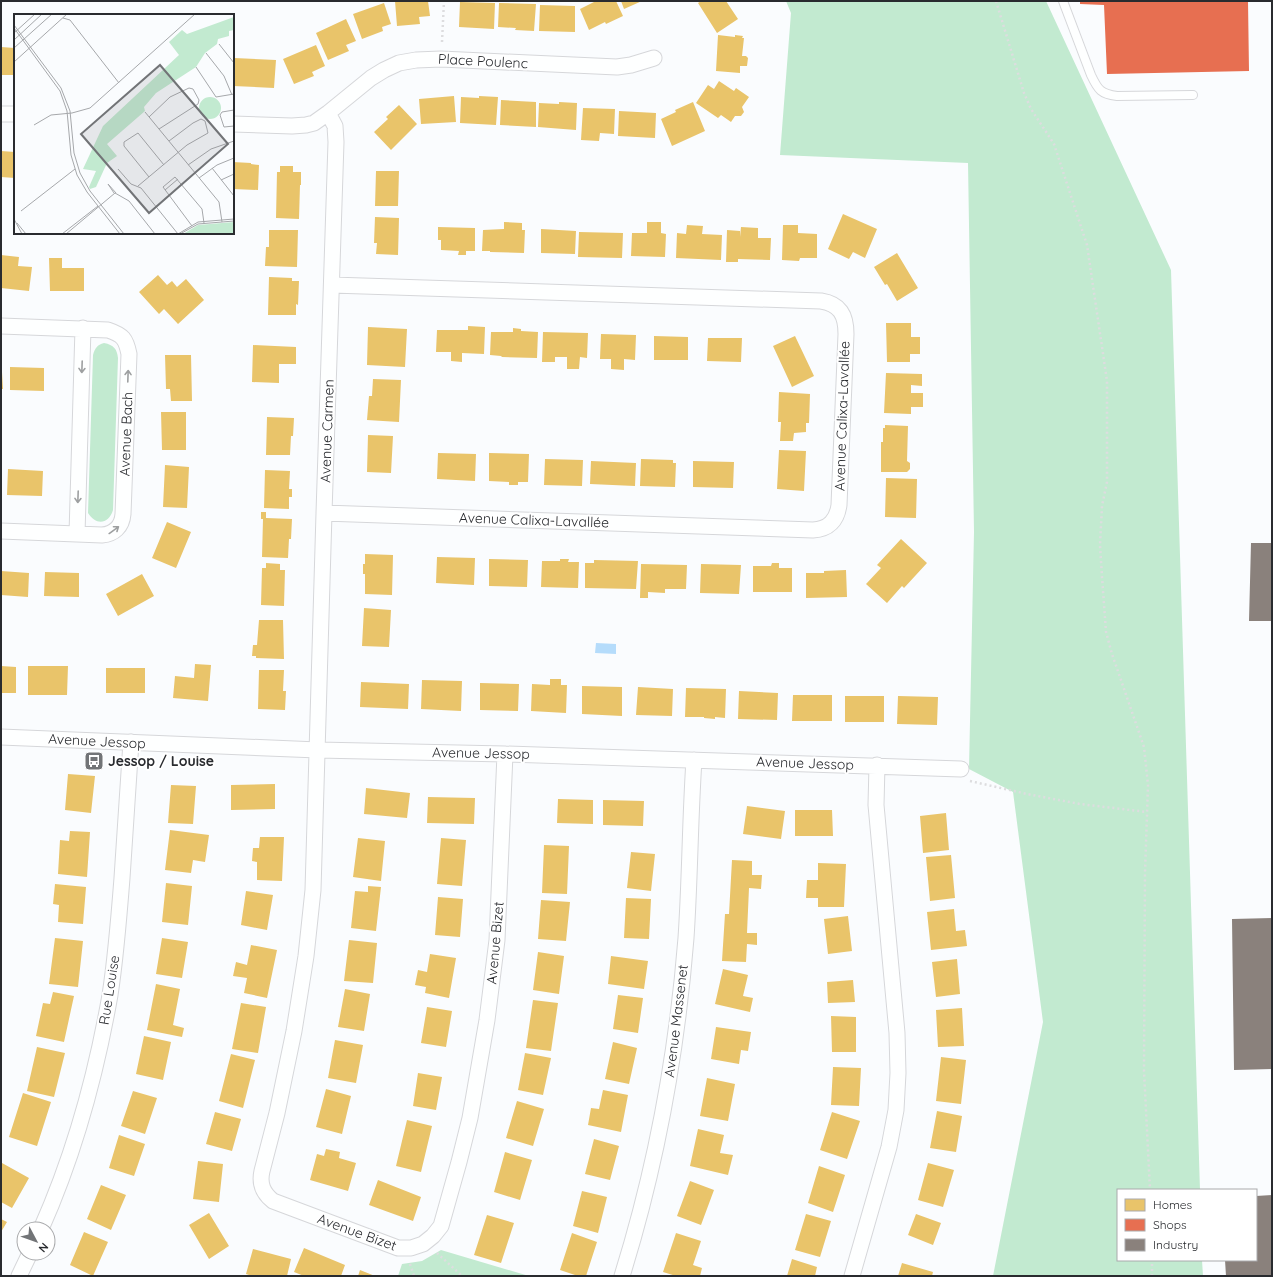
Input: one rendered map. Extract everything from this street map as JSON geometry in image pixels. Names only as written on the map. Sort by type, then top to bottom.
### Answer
[{"type":"street","name":"Place Poulenc","points":[[234,124],[292,126],[314,123],[378,74],[392,66],[407,61],[441,59],[610,67],[631,65],[654,58]]},
{"type":"street","name":"Avenue Carmen","points":[[318,750],[336,134],[328,113]]},
{"type":"street","points":[[1,114],[14,114]]},
{"type":"street","name":"Avenue Calixa-Lavallée","points":[[324,513],[818,530],[831,523],[837,515],[838,510],[846,323],[839,309],[826,302],[332,285]]},
{"type":"street","name":"Avenue Bach","points":[[1,326],[108,330],[117,333],[124,338],[129,354],[123,520],[118,528],[111,534],[106,535],[1,532]]},
{"type":"street","points":[[77,534],[83,328]]},
{"type":"street","name":"Avenue Jessop","points":[[1,737],[318,750],[505,754],[877,766],[965,775]]},
{"type":"street","name":"Rue Louise","points":[[44,1221],[54,1199],[75,1139],[93,1076],[106,1015],[118,932],[130,742]]},
{"type":"street","name":"Avenue Bizet","points":[[318,750],[313,890],[306,956],[289,1060],[262,1171],[261,1181],[263,1190],[273,1201],[392,1246],[404,1248],[417,1246],[428,1241],[441,1226],[459,1162],[475,1093],[487,1020],[497,940],[505,754]]},
{"type":"street","name":"Avenue Massenet","points":[[622,1276],[642,1206],[652,1161],[674,1041],[686,939],[694,760]]},
{"type":"street","points":[[852,1276],[889,1147],[896,1110],[898,1079],[897,1034],[876,805],[877,766]]},
{"type":"street","points":[[19,1276],[26,1261]]},
{"type":"lane","points":[[1063,1],[1091,75],[1102,93],[1117,96],[1193,95]]},
{"type":"path","points":[[442,44],[444,1]]},
{"type":"path","points":[[996,1],[1026,99],[1057,150],[1087,245],[1107,381],[1107,482],[1102,506],[1100,544],[1106,632],[1112,654],[1144,747],[1148,785],[1145,872],[1144,1071],[1150,1189]]},
{"type":"path","points":[[965,775],[1027,794],[1080,804],[1147,812]]},
{"type":"path","points":[[436,1252],[462,1276]]},
{"type":"path","points":[[1152,1261],[1152,1276]]},
{"type":"path","points":[[409,1262],[414,1276]]},
{"type":"green space","points":[[786,1],[1046,1],[1171,270],[1200,1189],[1117,1189],[1117,1261],[1202,1261],[1203,1276],[993,1276],[1043,1022],[1013,792],[969,769],[974,532],[968,163],[780,155],[791,13]]},
{"type":"green space","points":[[104,343],[114,348],[117,352],[118,358],[113,510],[109,518],[102,522],[95,520],[88,513],[93,355],[97,347]]},
{"type":"green space","points":[[441,1250],[529,1276],[398,1276],[402,1264],[422,1261]]},
{"type":"water","points":[[596,643],[616,644],[616,654],[595,653]]},
{"type":"building: Homes","points":[[395,1],[428,1],[430,16],[419,17],[420,24],[397,26]]},
{"type":"building: Homes","points":[[596,1],[616,1],[623,16],[606,24],[605,22],[589,30],[580,9]]},
{"type":"building: Homes","points":[[621,1],[642,1],[624,9]]},
{"type":"building: Homes","points":[[701,1],[726,1],[738,19],[717,33],[698,3]]},
{"type":"building: Homes","points":[[460,2],[495,3],[494,29],[459,27]]},
{"type":"building: Homes","points":[[384,3],[391,24],[382,27],[383,31],[362,39],[353,14]]},
{"type":"building: Homes","points":[[499,3],[536,4],[534,31],[498,27]]},
{"type":"building: Homes","points":[[540,5],[575,6],[575,32],[539,31]]},
{"type":"building: Homes","points":[[346,19],[356,41],[346,45],[349,51],[328,60],[316,33]]},
{"type":"building: Homes","points":[[718,35],[735,37],[735,35],[743,36],[742,56],[746,56],[748,58],[747,66],[740,66],[740,73],[716,71]]},
{"type":"building: Homes","points":[[316,45],[325,66],[312,72],[314,76],[294,84],[283,59]]},
{"type":"building: Homes","points":[[1,47],[14,48],[14,75],[1,75]]},
{"type":"building: Homes","points":[[234,58],[276,60],[274,88],[234,86]]},
{"type":"building: Homes","points":[[719,81],[734,91],[736,88],[749,97],[742,107],[744,112],[741,116],[735,116],[731,122],[721,115],[718,118],[696,103],[708,85],[714,89]]},
{"type":"building: Homes","points":[[454,96],[456,122],[421,124],[419,99]]},
{"type":"building: Homes","points":[[479,96],[498,97],[496,125],[460,123],[461,97],[479,98]]},
{"type":"building: Homes","points":[[501,100],[536,102],[536,127],[500,125]]},
{"type":"building: Homes","points":[[559,102],[577,103],[576,130],[538,127],[539,103],[559,104]]},
{"type":"building: Homes","points":[[693,102],[705,131],[672,146],[661,119],[676,112],[675,110]]},
{"type":"building: Homes","points":[[399,105],[417,124],[391,150],[374,132],[388,119],[386,117]]},
{"type":"building: Homes","points":[[583,108],[615,109],[614,134],[600,133],[599,141],[581,140]]},
{"type":"building: Homes","points":[[619,111],[656,113],[655,138],[618,136]]},
{"type":"building: Homes","points":[[1,151],[14,152],[14,178],[1,177]]},
{"type":"building: Homes","points":[[234,162],[259,165],[258,190],[234,189]]},
{"type":"building: Homes","points":[[280,166],[293,166],[293,172],[301,172],[299,219],[276,218],[277,172],[280,172]]},
{"type":"building: Homes","points":[[376,171],[399,171],[398,206],[375,206]]},
{"type":"building: Homes","points":[[843,214],[877,229],[865,258],[853,252],[849,259],[828,249]]},
{"type":"building: Homes","points":[[375,217],[399,218],[398,255],[376,254],[377,243],[374,243]]},
{"type":"building: Homes","points":[[504,222],[522,223],[522,230],[525,230],[524,253],[482,251],[483,230],[504,229]]},
{"type":"building: Homes","points":[[647,222],[661,222],[661,233],[666,234],[665,257],[631,256],[632,233],[647,233]]},
{"type":"building: Homes","points":[[687,225],[703,226],[702,234],[722,235],[721,260],[676,258],[677,233],[686,234]]},
{"type":"building: Homes","points":[[783,225],[798,225],[798,233],[817,234],[817,258],[800,258],[799,261],[782,260]]},
{"type":"building: Homes","points":[[438,227],[475,228],[475,251],[466,251],[466,255],[458,255],[459,251],[441,250],[441,240],[438,240]]},
{"type":"building: Homes","points":[[741,227],[758,228],[758,238],[771,238],[770,260],[738,259],[738,262],[726,262],[727,230],[740,231],[740,237]]},
{"type":"building: Homes","points":[[541,229],[576,231],[575,254],[541,253]]},
{"type":"building: Homes","points":[[269,230],[298,230],[297,267],[265,266],[266,247],[269,247]]},
{"type":"building: Homes","points":[[579,232],[623,233],[622,258],[578,257]]},
{"type":"building: Homes","points":[[897,253],[918,288],[897,301],[887,284],[885,285],[874,267]]},
{"type":"building: Homes","points":[[1,255],[19,257],[18,266],[32,267],[29,291],[1,288]]},
{"type":"building: Homes","points":[[49,258],[62,258],[62,268],[84,268],[84,291],[50,291]]},
{"type":"building: Homes","points":[[158,275],[167,285],[172,281],[177,287],[186,279],[204,300],[178,324],[164,309],[159,314],[139,292]]},
{"type":"building: Homes","points":[[269,277],[292,278],[292,281],[299,281],[296,315],[268,315]]},
{"type":"building: Homes","points":[[886,323],[911,323],[911,337],[920,337],[920,354],[910,354],[910,362],[887,362]]},
{"type":"building: Homes","points":[[468,326],[485,327],[484,354],[462,353],[462,362],[451,361],[451,352],[436,352],[437,330],[468,330]]},
{"type":"building: Homes","points":[[368,327],[407,329],[405,367],[367,365]]},
{"type":"building: Homes","points":[[513,328],[521,329],[521,331],[538,332],[537,358],[502,357],[490,355],[491,332],[513,332]]},
{"type":"building: Homes","points":[[543,332],[588,333],[587,358],[580,357],[579,369],[567,369],[567,357],[555,357],[555,362],[542,362]]},
{"type":"building: Homes","points":[[601,334],[636,335],[635,360],[624,359],[624,370],[611,369],[611,359],[600,359]]},
{"type":"building: Homes","points":[[654,336],[688,337],[688,360],[654,360]]},
{"type":"building: Homes","points":[[795,336],[814,376],[792,387],[773,346]]},
{"type":"building: Homes","points":[[708,338],[742,338],[741,362],[707,361]]},
{"type":"building: Homes","points":[[253,345],[296,347],[296,364],[279,364],[279,383],[252,382]]},
{"type":"building: Homes","points":[[165,355],[191,355],[192,401],[171,401],[170,389],[166,389]]},
{"type":"building: Homes","points":[[10,367],[44,368],[44,391],[10,390]]},
{"type":"building: Homes","points":[[2,372],[3,389],[1,389]]},
{"type":"building: Homes","points":[[886,373],[922,374],[922,386],[911,385],[911,393],[923,393],[923,407],[911,407],[911,414],[884,413]]},
{"type":"building: Homes","points":[[373,379],[401,380],[399,422],[367,420],[369,396],[372,396]]},
{"type":"building: Homes","points":[[779,392],[810,394],[809,423],[806,423],[806,432],[794,433],[793,441],[780,441],[781,422],[778,422]]},
{"type":"building: Homes","points":[[161,412],[186,412],[186,450],[162,450]]},
{"type":"building: Homes","points":[[267,417],[294,418],[290,455],[266,455]]},
{"type":"building: Homes","points":[[885,425],[908,426],[907,461],[910,463],[910,469],[907,472],[881,472],[881,442],[883,442],[883,428],[885,428]]},
{"type":"building: Homes","points":[[368,435],[393,436],[391,473],[367,472]]},
{"type":"building: Homes","points":[[779,450],[806,451],[804,491],[777,489]]},
{"type":"building: Homes","points":[[438,453],[476,454],[475,481],[437,479]]},
{"type":"building: Homes","points":[[489,453],[529,454],[528,482],[518,482],[518,485],[509,485],[509,482],[489,481]]},
{"type":"building: Homes","points":[[545,459],[583,460],[582,486],[544,485]]},
{"type":"building: Homes","points":[[641,459],[673,460],[673,463],[676,463],[675,487],[640,486]]},
{"type":"building: Homes","points":[[591,461],[636,463],[635,486],[590,484]]},
{"type":"building: Homes","points":[[693,461],[734,462],[733,488],[693,487]]},
{"type":"building: Homes","points":[[165,465],[189,467],[187,508],[163,507]]},
{"type":"building: Homes","points":[[8,469],[43,471],[42,496],[7,495]]},
{"type":"building: Homes","points":[[265,470],[290,471],[289,489],[292,489],[292,497],[289,497],[289,509],[264,508]]},
{"type":"building: Homes","points":[[886,478],[917,479],[916,518],[885,517]]},
{"type":"building: Homes","points":[[261,512],[266,512],[266,518],[292,519],[288,558],[262,557],[263,519],[261,519]]},
{"type":"building: Homes","points":[[167,522],[191,532],[176,568],[152,558]]},
{"type":"building: Homes","points":[[901,539],[927,563],[904,588],[902,586],[887,603],[866,584],[881,568],[877,565]]},
{"type":"building: Homes","points":[[365,554],[393,555],[392,595],[365,594],[365,574],[363,574],[363,564],[365,564]]},
{"type":"building: Homes","points":[[437,557],[475,558],[474,585],[436,583]]},
{"type":"building: Homes","points":[[489,559],[528,560],[527,587],[489,586]]},
{"type":"building: Homes","points":[[560,559],[569,559],[568,562],[579,562],[578,588],[541,587],[542,561],[560,561]]},
{"type":"building: Homes","points":[[594,560],[638,561],[636,589],[585,588],[585,563],[594,563]]},
{"type":"building: Homes","points":[[266,563],[280,564],[280,570],[285,570],[284,606],[261,605],[262,568],[266,568]]},
{"type":"building: Homes","points":[[772,563],[779,563],[779,568],[792,568],[792,592],[753,592],[753,566],[771,566]]},
{"type":"building: Homes","points":[[641,564],[687,565],[686,589],[665,589],[665,593],[648,592],[648,598],[640,598]]},
{"type":"building: Homes","points":[[701,564],[741,565],[739,594],[700,593]]},
{"type":"building: Homes","points":[[846,570],[847,597],[806,598],[806,573],[824,573],[824,571]]},
{"type":"building: Homes","points":[[1,571],[29,573],[28,597],[1,595]]},
{"type":"building: Homes","points":[[45,572],[79,573],[79,597],[44,596]]},
{"type":"building: Homes","points":[[142,574],[154,596],[118,616],[106,594]]},
{"type":"building: Homes","points":[[364,608],[391,610],[389,647],[362,646]]},
{"type":"building: Homes","points":[[259,620],[283,620],[284,659],[256,658],[256,656],[252,656],[253,645],[257,645]]},
{"type":"building: Homes","points":[[195,664],[211,665],[208,701],[173,698],[175,676],[194,678]]},
{"type":"building: Homes","points":[[1,666],[16,667],[16,693],[1,693]]},
{"type":"building: Homes","points":[[28,666],[68,666],[67,695],[28,695]]},
{"type":"building: Homes","points":[[106,668],[145,668],[145,693],[106,693]]},
{"type":"building: Homes","points":[[259,670],[284,670],[283,691],[286,691],[285,710],[258,709]]},
{"type":"building: Homes","points":[[550,679],[561,679],[561,685],[567,685],[566,713],[531,711],[532,684],[550,685]]},
{"type":"building: Homes","points":[[422,680],[462,681],[461,711],[421,709]]},
{"type":"building: Homes","points":[[361,682],[409,684],[408,709],[360,707]]},
{"type":"building: Homes","points":[[480,683],[519,684],[518,711],[480,710]]},
{"type":"building: Homes","points":[[582,686],[622,687],[622,716],[582,714]]},
{"type":"building: Homes","points":[[638,687],[673,689],[672,716],[636,715]]},
{"type":"building: Homes","points":[[686,688],[726,689],[725,718],[715,717],[715,719],[704,717],[685,717]]},
{"type":"building: Homes","points":[[739,691],[778,693],[777,720],[738,719]]},
{"type":"building: Homes","points":[[793,695],[832,695],[832,721],[792,721]]},
{"type":"building: Homes","points":[[845,696],[884,696],[884,722],[845,722]]},
{"type":"building: Homes","points":[[898,696],[938,697],[937,725],[897,724]]},
{"type":"building: Homes","points":[[68,774],[95,776],[91,813],[65,810]]},
{"type":"building: Homes","points":[[275,784],[275,809],[231,810],[231,785]]},
{"type":"building: Homes","points":[[171,785],[196,786],[193,824],[168,823]]},
{"type":"building: Homes","points":[[366,788],[410,793],[407,818],[364,814]]},
{"type":"building: Homes","points":[[428,797],[475,798],[474,824],[427,823]]},
{"type":"building: Homes","points":[[558,799],[593,800],[593,824],[557,823]]},
{"type":"building: Homes","points":[[603,800],[644,801],[643,826],[603,825]]},
{"type":"building: Homes","points":[[747,806],[785,811],[781,839],[743,834]]},
{"type":"building: Homes","points":[[795,810],[832,810],[833,836],[795,836]]},
{"type":"building: Homes","points":[[946,813],[949,850],[923,853],[920,816]]},
{"type":"building: Homes","points":[[170,830],[209,835],[205,862],[193,860],[191,873],[165,870]]},
{"type":"building: Homes","points":[[70,831],[90,832],[87,877],[58,874],[60,840],[69,841]]},
{"type":"building: Homes","points":[[260,837],[284,837],[282,881],[257,880],[257,862],[252,861],[253,848],[259,848]]},
{"type":"building: Homes","points":[[358,838],[385,841],[381,881],[353,877]]},
{"type":"building: Homes","points":[[441,838],[466,840],[462,886],[437,884]]},
{"type":"building: Homes","points":[[544,845],[569,846],[567,894],[542,893]]},
{"type":"building: Homes","points":[[631,852],[655,854],[651,891],[627,888]]},
{"type":"building: Homes","points":[[951,855],[955,898],[930,901],[926,857]]},
{"type":"building: Homes","points":[[732,860],[752,861],[752,875],[762,875],[761,889],[749,888],[747,933],[757,933],[757,945],[747,944],[746,962],[722,961],[725,914],[729,914]]},
{"type":"building: Homes","points":[[818,863],[846,864],[844,907],[818,907],[818,898],[806,898],[807,880],[818,880]]},
{"type":"building: Homes","points":[[166,883],[192,886],[188,925],[162,922]]},
{"type":"building: Homes","points":[[55,884],[86,887],[83,924],[58,922],[59,905],[53,904]]},
{"type":"building: Homes","points":[[368,886],[381,887],[376,931],[351,928],[355,891],[368,892]]},
{"type":"building: Homes","points":[[246,891],[273,895],[267,930],[241,925]]},
{"type":"building: Homes","points":[[438,897],[463,899],[460,937],[435,935]]},
{"type":"building: Homes","points":[[626,898],[651,899],[649,939],[624,938]]},
{"type":"building: Homes","points":[[541,900],[570,902],[566,941],[538,939]]},
{"type":"building: Homes","points":[[954,909],[956,931],[965,930],[967,946],[931,950],[927,912]]},
{"type":"building: Homes","points":[[848,916],[852,951],[828,954],[824,919]]},
{"type":"building: Homes","points":[[55,938],[83,941],[78,987],[49,984]]},
{"type":"building: Homes","points":[[162,938],[188,942],[182,978],[156,974]]},
{"type":"building: Homes","points":[[349,940],[377,943],[373,983],[344,981]]},
{"type":"building: Homes","points":[[251,945],[277,950],[267,998],[244,993],[247,978],[233,976],[236,962],[247,965]]},
{"type":"building: Homes","points":[[538,952],[564,956],[559,994],[533,990]]},
{"type":"building: Homes","points":[[430,954],[456,958],[449,998],[425,993],[426,987],[415,985],[418,970],[427,972]]},
{"type":"building: Homes","points":[[611,956],[648,961],[644,989],[608,984]]},
{"type":"building: Homes","points":[[957,959],[960,994],[936,997],[932,962]]},
{"type":"building: Homes","points":[[723,969],[748,975],[743,996],[753,998],[750,1012],[715,1004]]},
{"type":"building: Homes","points":[[853,980],[855,1002],[828,1003],[827,982]]},
{"type":"building: Homes","points":[[156,984],[180,989],[173,1025],[184,1028],[182,1037],[147,1030]]},
{"type":"building: Homes","points":[[345,989],[370,994],[364,1031],[338,1027]]},
{"type":"building: Homes","points":[[53,992],[74,996],[64,1042],[36,1036],[43,1003],[50,1004]]},
{"type":"building: Homes","points":[[618,995],[643,998],[638,1033],[613,1029]]},
{"type":"building: Homes","points":[[533,1000],[558,1003],[551,1051],[526,1048]]},
{"type":"building: Homes","points":[[241,1003],[266,1007],[258,1053],[232,1049]]},
{"type":"building: Homes","points":[[427,1007],[452,1011],[446,1047],[421,1043]]},
{"type":"building: Homes","points":[[962,1008],[964,1046],[938,1047],[936,1010]]},
{"type":"building: Homes","points":[[831,1016],[856,1017],[856,1052],[832,1052]]},
{"type":"building: Homes","points":[[716,1027],[751,1032],[748,1051],[741,1050],[739,1064],[711,1059]]},
{"type":"building: Homes","points":[[144,1036],[171,1042],[163,1080],[136,1074]]},
{"type":"building: Homes","points":[[335,1040],[363,1045],[356,1083],[328,1078]]},
{"type":"building: Homes","points":[[613,1042],[637,1048],[629,1084],[605,1079]]},
{"type":"building: Homes","points":[[37,1047],[65,1053],[54,1097],[27,1091]]},
{"type":"building: Homes","points":[[525,1053],[551,1058],[543,1095],[518,1090]]},
{"type":"building: Homes","points":[[231,1054],[255,1060],[243,1108],[219,1101]]},
{"type":"building: Homes","points":[[941,1057],[966,1060],[961,1104],[936,1101]]},
{"type":"building: Homes","points":[[833,1067],[861,1068],[859,1106],[831,1105]]},
{"type":"building: Homes","points":[[418,1073],[442,1077],[436,1110],[413,1106]]},
{"type":"building: Homes","points":[[707,1078],[735,1084],[728,1121],[700,1116]]},
{"type":"building: Homes","points":[[326,1089],[351,1096],[342,1134],[316,1127]]},
{"type":"building: Homes","points":[[603,1090],[628,1095],[621,1132],[588,1125],[591,1108],[599,1109]]},
{"type":"building: Homes","points":[[133,1091],[157,1098],[145,1134],[121,1126]]},
{"type":"building: Homes","points":[[23,1093],[51,1102],[37,1146],[9,1137]]},
{"type":"building: Homes","points":[[517,1101],[544,1109],[533,1146],[506,1138]]},
{"type":"building: Homes","points":[[937,1111],[962,1116],[956,1152],[930,1148]]},
{"type":"building: Homes","points":[[215,1112],[241,1119],[232,1151],[206,1144]]},
{"type":"building: Homes","points":[[832,1112],[860,1121],[847,1159],[820,1150]]},
{"type":"building: Homes","points":[[407,1120],[432,1126],[421,1172],[396,1166]]},
{"type":"building: Homes","points":[[698,1129],[724,1135],[720,1153],[733,1155],[728,1175],[690,1166]]},
{"type":"building: Homes","points":[[119,1135],[145,1144],[134,1176],[109,1168]]},
{"type":"building: Homes","points":[[594,1139],[619,1146],[610,1180],[585,1174]]},
{"type":"building: Homes","points":[[326,1149],[340,1152],[339,1158],[356,1163],[348,1191],[310,1180],[317,1154],[324,1156]]},
{"type":"building: Homes","points":[[505,1152],[532,1160],[520,1200],[494,1192]]},
{"type":"building: Homes","points":[[198,1161],[223,1164],[219,1202],[193,1199]]},
{"type":"building: Homes","points":[[2,1163],[29,1178],[12,1208],[1,1202]]},
{"type":"building: Homes","points":[[928,1163],[954,1170],[943,1207],[918,1200]]},
{"type":"building: Homes","points":[[819,1166],[845,1175],[833,1212],[808,1203]]},
{"type":"building: Homes","points":[[378,1180],[421,1197],[413,1221],[369,1205]]},
{"type":"building: Homes","points":[[690,1181],[714,1190],[701,1225],[677,1216]]},
{"type":"building: Homes","points":[[101,1185],[126,1195],[111,1230],[87,1219]]},
{"type":"building: Homes","points":[[582,1191],[607,1197],[598,1233],[573,1226]]},
{"type":"building: Homes","points":[[209,1213],[229,1246],[209,1259],[189,1225]]},
{"type":"building: Homes","points":[[806,1214],[831,1221],[820,1257],[795,1250]]},
{"type":"building: Homes","points":[[916,1214],[941,1223],[933,1245],[908,1235]]},
{"type":"building: Homes","points":[[487,1215],[514,1223],[501,1263],[474,1255]]},
{"type":"building: Homes","points":[[1,1219],[7,1222],[1,1232]]},
{"type":"building: Homes","points":[[84,1232],[108,1242],[93,1276],[70,1265]]},
{"type":"building: Homes","points":[[572,1233],[597,1242],[586,1276],[578,1276],[560,1270]]},
{"type":"building: Homes","points":[[676,1233],[701,1241],[693,1265],[702,1268],[700,1276],[676,1276],[663,1272]]},
{"type":"building: Homes","points":[[304,1248],[345,1265],[341,1276],[304,1276],[294,1272]]},
{"type":"building: Homes","points":[[253,1249],[291,1259],[287,1276],[252,1276],[246,1274]]},
{"type":"building: Homes","points":[[792,1259],[817,1267],[815,1276],[787,1276]]},
{"type":"building: Homes","points":[[902,1263],[933,1272],[932,1276],[898,1276]]},
{"type":"building: Homes","points":[[360,1270],[375,1276],[358,1276]]},
{"type":"building: Shops","points":[[1080,1],[1248,1],[1249,71],[1107,74],[1104,5],[1080,4]]},
{"type":"building: Industry","points":[[1251,543],[1272,543],[1272,621],[1249,621]]},
{"type":"building: Industry","points":[[1272,918],[1272,1069],[1234,1070],[1232,919]]},
{"type":"building: Industry","points":[[1272,1195],[1272,1276],[1226,1276],[1225,1261],[1257,1261],[1257,1196]]},
{"type":"place","name":"Jessop / Louise","points":[[94,761]]}]
